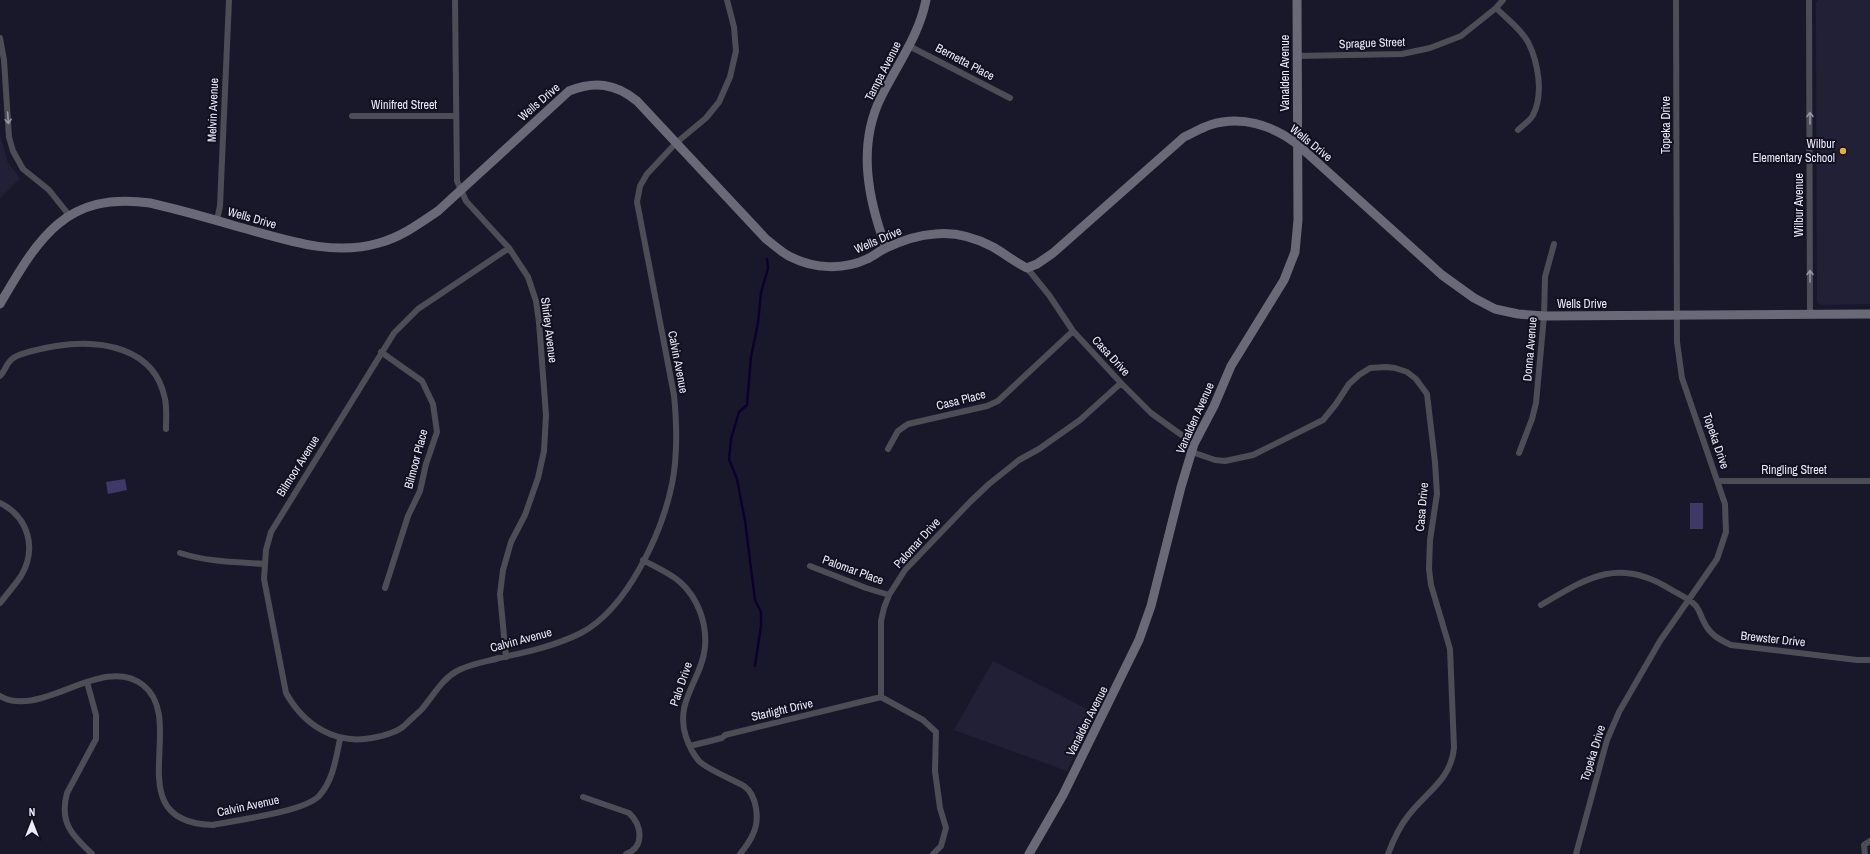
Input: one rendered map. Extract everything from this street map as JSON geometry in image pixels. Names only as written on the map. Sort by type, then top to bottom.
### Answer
[{"type":"main road","name":"Tampa Avenue","points":[[886,248],[869,193],[867,177],[867,150],[875,114],[881,98],[909,46],[919,23],[926,0]]},
{"type":"main road","name":"Vanalden Avenue","points":[[1029,854],[1063,795],[1139,640],[1158,581],[1181,487],[1193,448],[1214,406],[1231,366],[1284,280],[1295,252],[1298,220],[1297,0]]},
{"type":"main road","name":"Wells Drive","points":[[0,304],[28,256],[40,241],[69,215],[91,206],[112,202],[134,200],[150,203],[217,220],[300,244],[327,248],[363,247],[379,243],[414,228],[438,211],[559,98],[568,91],[589,85],[614,86],[629,95],[766,239],[790,256],[806,264],[832,267],[849,265],[867,259],[886,248],[916,237],[936,234],[957,235],[976,239],[993,247],[1027,268],[1037,264],[1053,253],[1184,137],[1209,125],[1227,121],[1247,122],[1266,126],[1297,144],[1442,275],[1474,298],[1495,309],[1518,314],[1544,316],[1870,314]]},
{"type":"street","name":"Melvin Avenue","points":[[217,220],[220,206],[229,0]]},
{"type":"street","name":"Shirley Avenue","points":[[455,0],[455,116],[457,181],[466,201],[510,248],[528,277],[536,301],[546,415],[544,451],[538,478],[525,515],[511,542],[503,570],[500,594],[506,657]]},
{"type":"street","name":"Calvin Avenue","points":[[0,696],[24,701],[46,697],[101,677],[115,676],[130,678],[142,684],[151,693],[159,715],[159,779],[161,794],[167,806],[176,816],[187,822],[199,825],[212,825],[298,807],[318,796],[327,783],[333,770],[340,738],[363,740],[376,737],[402,727],[421,709],[444,681],[456,671],[470,665],[545,648],[582,633],[607,614],[626,592],[644,560],[662,518],[672,484],[676,451],[677,424],[674,395],[637,202],[640,186],[647,174],[676,143],[706,118],[719,102],[730,77],[736,51],[734,27],[727,0]]},
{"type":"street","name":"Sprague Street","points":[[1297,56],[1402,54],[1430,48],[1461,36],[1496,8],[1503,0]]},
{"type":"street","name":"Topeka Drive","points":[[1576,854],[1607,740],[1619,712],[1660,641],[1717,559],[1726,532],[1725,504],[1719,481],[1682,378],[1677,342],[1676,0]]},
{"type":"street","name":"Wilbur Avenue","points":[[1809,0],[1810,314]]},
{"type":"street","points":[[1496,8],[1517,28],[1528,42],[1536,63],[1537,104],[1533,116],[1518,130]]},
{"type":"street","points":[[0,38],[4,60],[9,137],[13,151],[23,169],[50,190],[69,215]]},
{"type":"street","name":"Bernetta Place","points":[[909,46],[1010,98]]},
{"type":"street","name":"Winifred Street","points":[[352,116],[455,116]]},
{"type":"street","name":"Donna Avenue","points":[[1519,453],[1532,419],[1536,403],[1544,316],[1545,276],[1554,244]]},
{"type":"street","name":"Bilmoor Avenue","points":[[340,738],[318,729],[306,720],[294,707],[286,693],[265,591],[264,564],[271,532],[278,517],[394,333],[418,309],[510,248]]},
{"type":"street","name":"Casa Drive","points":[[1027,268],[1049,296],[1073,331],[1151,413],[1193,448],[1220,460],[1253,455],[1323,420],[1349,384],[1370,368],[1386,366],[1407,372],[1416,379],[1427,394],[1437,494],[1430,540],[1429,569],[1431,585],[1450,649],[1454,748],[1452,761],[1445,776],[1407,816],[1388,854]]},
{"type":"street","name":"Casa Place","points":[[888,449],[898,431],[908,424],[973,410],[987,406],[998,400],[1073,331]]},
{"type":"street","points":[[0,376],[12,359],[45,348],[70,344],[92,344],[120,348],[134,355],[152,369],[160,384],[165,399],[166,429]]},
{"type":"street","name":"Bilmoor Place","points":[[381,352],[422,381],[433,404],[437,432],[426,464],[420,491],[408,516],[385,588]]},
{"type":"street","name":"Palomar Drive","points":[[881,697],[882,621],[889,594],[906,570],[989,484],[1019,460],[1039,449],[1080,420],[1121,383]]},
{"type":"street","name":"Ringling Street","points":[[1719,481],[1870,481]]},
{"type":"street","points":[[0,503],[11,508],[24,523],[29,541],[28,559],[21,576],[0,603]]},
{"type":"street","points":[[180,553],[214,561],[264,564]]},
{"type":"street","name":"Palo Drive","points":[[644,560],[679,582],[694,599],[704,621],[705,648],[685,704],[683,727],[690,746],[700,762],[746,787],[753,798],[757,812],[754,833],[740,854]]},
{"type":"street","name":"Palomar Place","points":[[810,566],[866,588],[889,594]]},
{"type":"street","name":"Brewster Drive","points":[[1541,605],[1579,582],[1591,577],[1609,573],[1642,575],[1657,581],[1695,605],[1709,631],[1718,639],[1731,645],[1857,660],[1870,660]]},
{"type":"street","points":[[87,682],[96,715],[96,739],[67,793],[64,803],[68,827],[75,838],[92,854]]},
{"type":"street","points":[[881,697],[923,720],[936,732],[935,771],[940,808],[946,828],[941,846],[933,854]]},
{"type":"street","name":"Starlight Drive","points":[[690,746],[747,730],[881,697]]},
{"type":"street","points":[[583,797],[629,813],[635,818],[640,827],[639,840],[635,848],[626,854]]},
{"type":"street","points":[[1865,854],[1864,845],[1870,841]]},
{"type":"shaded area","name":"Wilbur Elementary School","points":[[1818,0],[1870,0],[1870,304],[1822,305],[1818,303],[1817,299],[1816,3]]},
{"type":"shaded area","points":[[0,135],[8,163],[20,178],[0,198]]},
{"type":"shaded area","points":[[125,479],[127,490],[108,494],[106,482]]},
{"type":"shaded area","points":[[1690,503],[1703,503],[1703,529],[1690,529]]},
{"type":"shaded area","points":[[993,661],[1095,713],[1067,771],[954,730]]},
{"type":"waterway","points":[[755,666],[761,626],[761,612],[755,600],[745,521],[737,479],[729,459],[731,439],[739,412],[747,405],[751,357],[758,323],[761,293],[768,268],[767,259]]},
{"type":"place","name":"Wilbur Elementary School","points":[[1843,151]]}]
